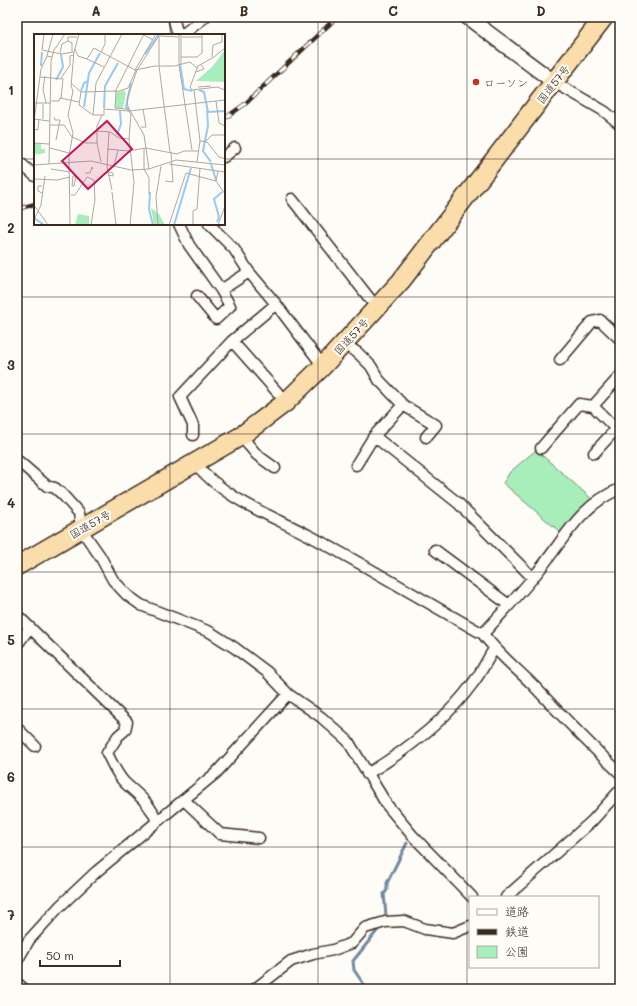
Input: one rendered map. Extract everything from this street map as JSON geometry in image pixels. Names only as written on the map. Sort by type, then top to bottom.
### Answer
[{"type":"highway","name":"国道57号","points":[[17,566],[242,436],[286,402],[344,344],[405,275],[604,17]]},
{"type":"street","points":[[173,17],[178,34]]},
{"type":"street","points":[[183,34],[205,17]]},
{"type":"street","points":[[467,17],[554,82],[604,111],[620,124]]},
{"type":"street","points":[[225,156],[235,148]]},
{"type":"street","points":[[17,160],[34,175]]},
{"type":"street","points":[[292,199],[377,308]]},
{"type":"street","points":[[179,225],[188,245],[221,290],[230,306],[216,319],[197,296]]},
{"type":"street","points":[[210,225],[234,249],[249,272],[276,304],[323,366]]},
{"type":"street","points":[[221,290],[249,272]]},
{"type":"street","points":[[193,435],[193,425],[180,397],[232,341],[276,304]]},
{"type":"street","points":[[560,360],[592,322],[600,320],[619,334]]},
{"type":"street","points":[[232,341],[286,402]]},
{"type":"street","points":[[344,344],[358,352],[371,366],[379,380],[403,404],[436,425],[426,437]]},
{"type":"street","points":[[593,406],[620,376]]},
{"type":"street","points":[[356,465],[374,436],[403,404]]},
{"type":"street","points":[[541,448],[579,404],[593,406],[616,429],[594,453]]},
{"type":"street","points":[[242,436],[257,454],[275,468]]},
{"type":"street","points":[[374,436],[458,503],[533,578]]},
{"type":"street","points":[[17,460],[48,486]]},
{"type":"street","points":[[195,463],[216,485],[244,503],[312,538],[483,634],[494,649],[533,686],[580,736],[620,773]]},
{"type":"street","points":[[17,469],[62,494],[80,513],[81,529],[100,556],[113,580],[127,595],[141,605],[210,632],[235,648],[267,672],[288,694],[321,717],[348,741],[387,805],[412,835],[471,896]]},
{"type":"street","points":[[483,634],[533,578],[564,535],[593,503],[620,489]]},
{"type":"street","points":[[435,550],[509,605]]},
{"type":"street","points":[[17,616],[127,722],[125,730],[118,736],[107,754],[125,782],[153,810],[157,821]]},
{"type":"street","points":[[17,645],[29,628]]},
{"type":"street","points":[[367,774],[394,758],[419,738],[459,700],[474,682],[494,649]]},
{"type":"street","points":[[17,961],[29,940],[59,907],[96,872],[216,773],[288,694]]},
{"type":"street","points":[[17,728],[35,746]]},
{"type":"street","points":[[507,896],[592,821],[620,790]]},
{"type":"street","points":[[184,800],[220,834],[259,838]]},
{"type":"street","points":[[255,989],[291,961],[333,950],[352,943],[365,928],[385,922],[404,921],[425,929],[453,933],[469,926]]},
{"type":"street","points":[[17,984],[24,989]]},
{"type":"green space","points":[[536,450],[593,500],[560,532],[503,483],[510,472]]},
{"type":"waterway","points":[[384,919],[386,915],[384,894],[387,890],[387,883],[407,843]]},
{"type":"waterway","points":[[367,989],[354,970],[353,961],[381,926]]},
{"type":"railway","points":[[225,118],[245,104],[337,17]]},
{"type":"railway","points":[[17,209],[34,204]]},
{"type":"place","name":"ローソン","points":[[476,82]]}]
